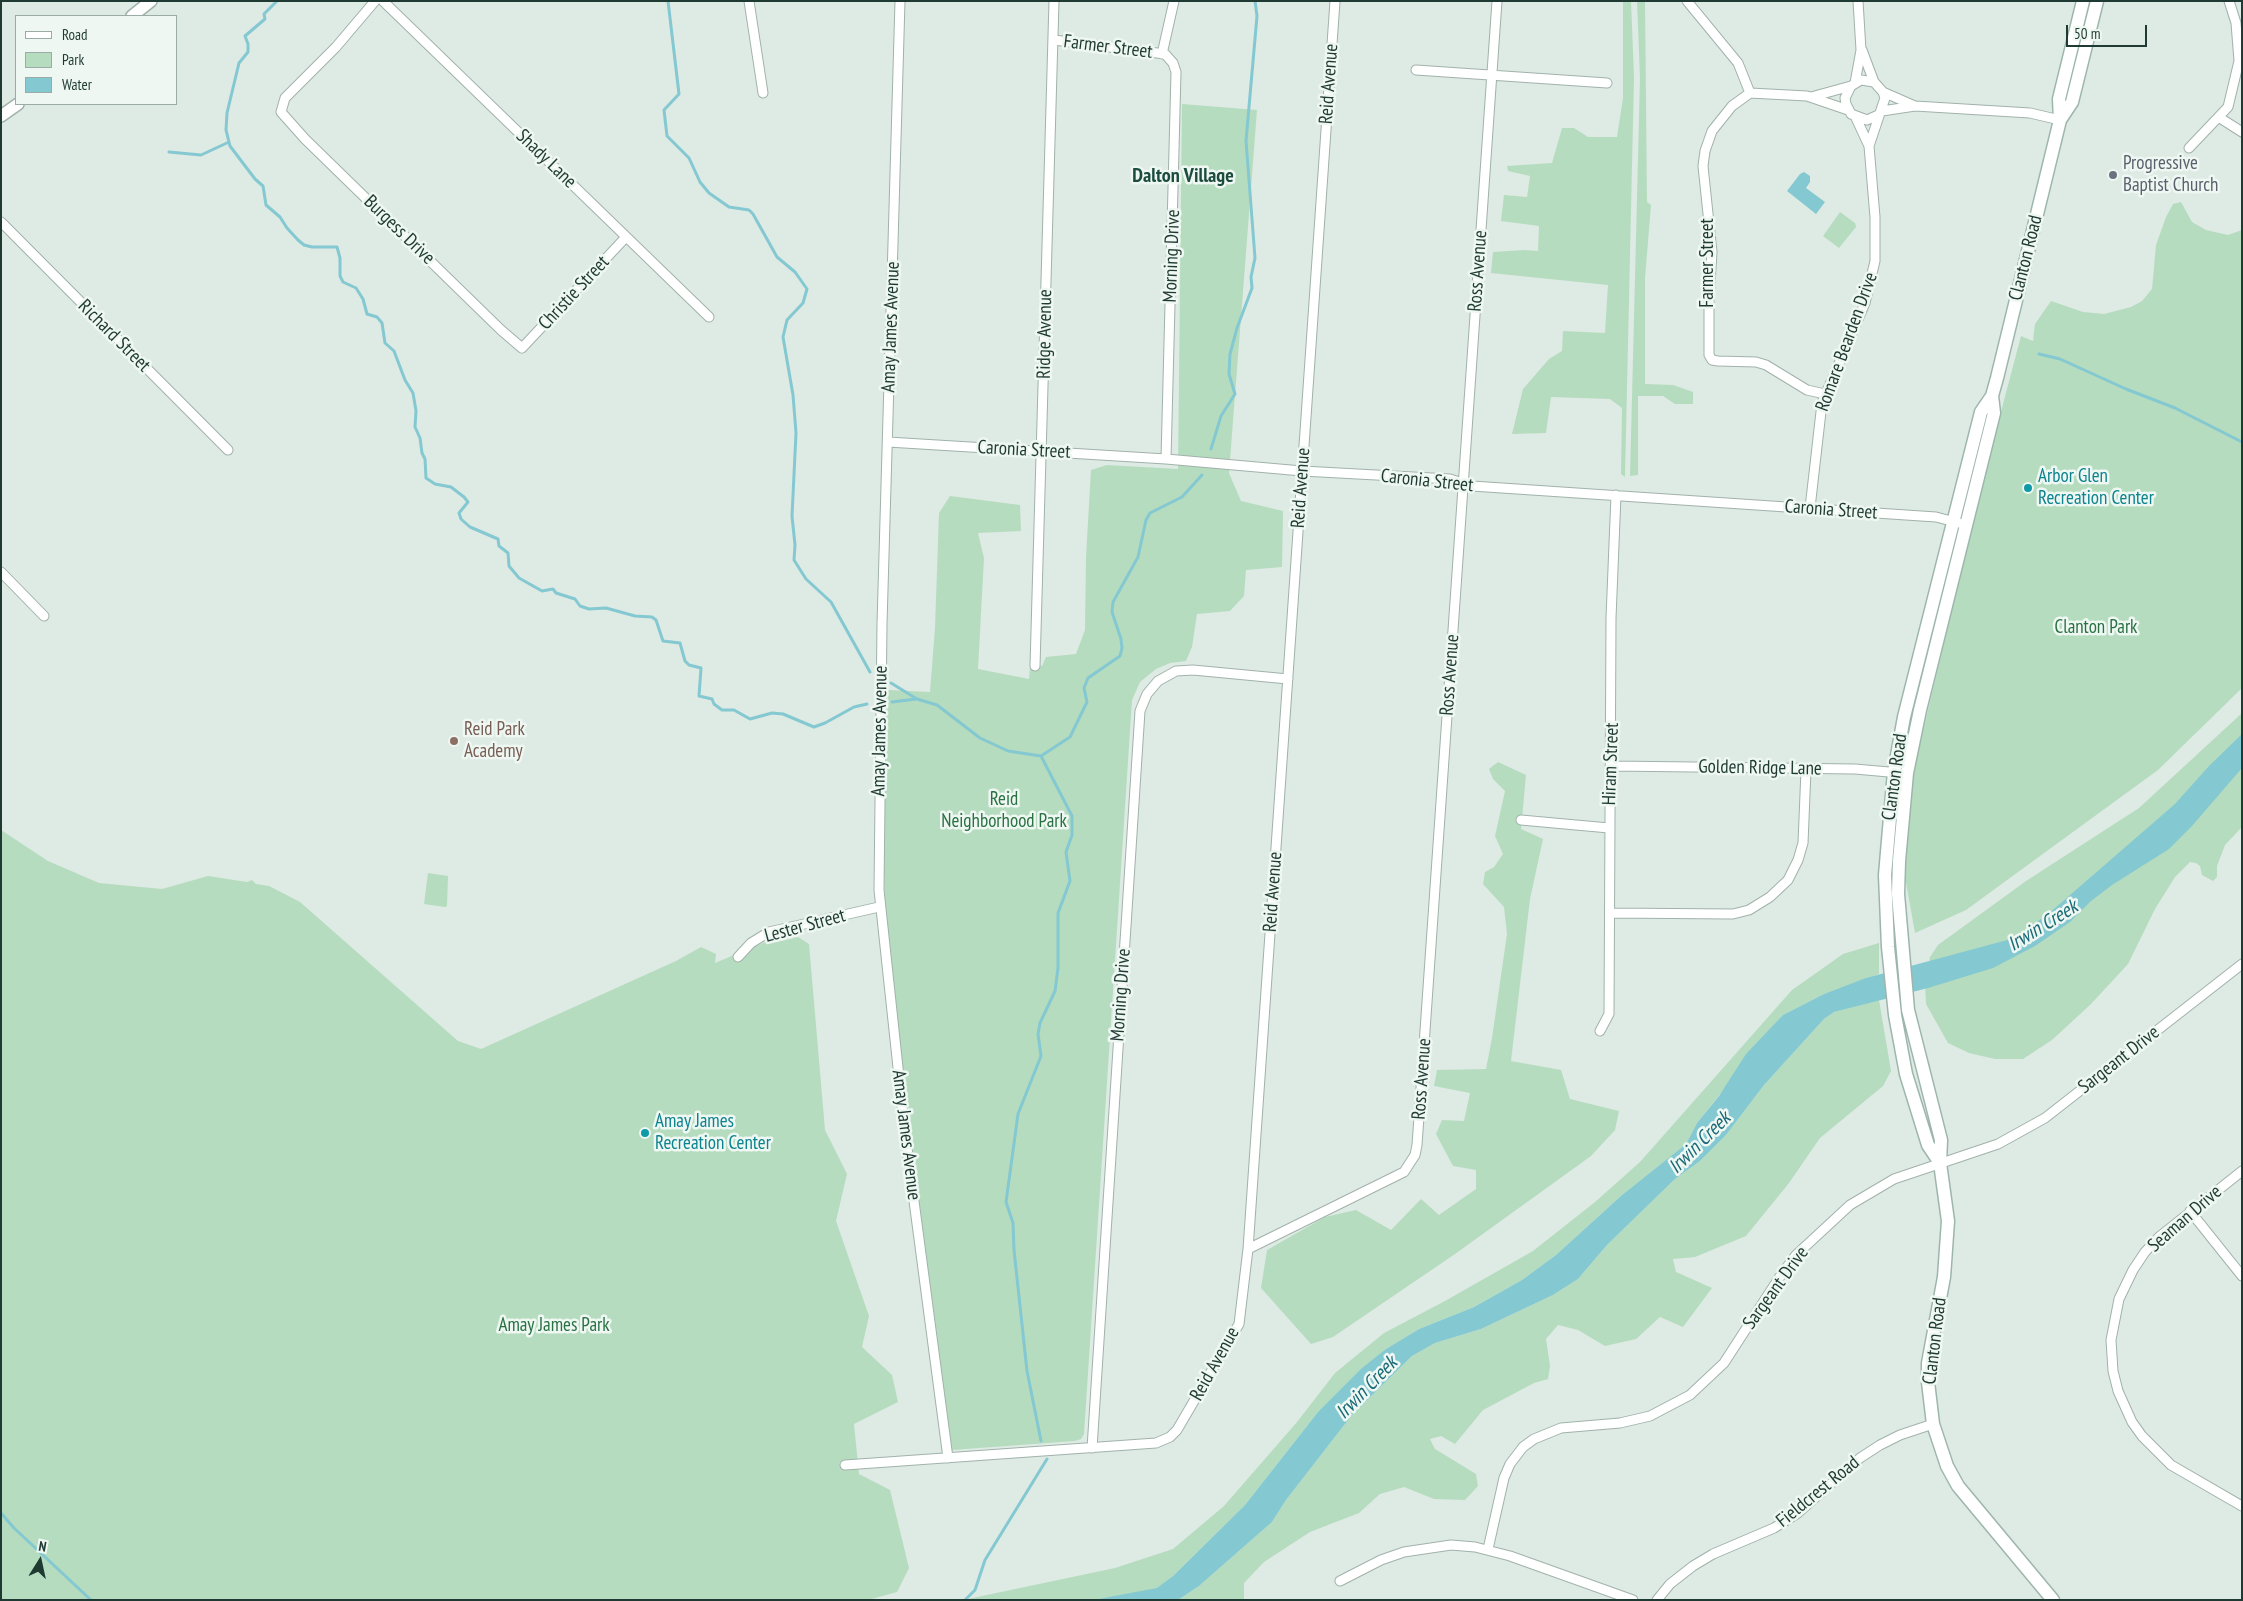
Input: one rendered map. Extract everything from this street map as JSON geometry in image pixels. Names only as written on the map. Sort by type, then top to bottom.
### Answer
[{"type":"main road","name":"Clanton Road","points":[[2053,1600],[1958,1486],[1947,1466],[1933,1424],[1928,1382],[1928,1363],[1944,1277],[1948,1221],[1940,1163],[1941,1140],[1908,1010],[1901,946],[1899,861],[1907,773],[1920,710],[1994,413],[1992,396],[2060,120],[2059,97],[2083,1]]},
{"type":"main road","name":"Clanton Road","points":[[2060,120],[2072,102],[2097,1]]},
{"type":"main road","name":"Clanton Road","points":[[1940,1163],[1928,1145],[1906,1074],[1895,1016],[1888,947],[1885,875],[1894,772],[1904,717],[1981,412],[1992,396]]},
{"type":"street","points":[[133,15],[151,1]]},
{"type":"street","name":"Burgess Drive","points":[[374,1],[336,46],[286,98],[281,108],[283,116],[522,348]]},
{"type":"street","name":"Shady Lane","points":[[383,1],[709,317]]},
{"type":"street","points":[[749,1],[763,93]]},
{"type":"street","name":"Amay James Avenue","points":[[900,1],[878,822],[879,908],[905,1133],[948,1458]]},
{"type":"street","name":"Ridge Avenue","points":[[1035,666],[1054,1]]},
{"type":"street","points":[[1162,54],[1174,1]]},
{"type":"street","name":"Reid Avenue","points":[[844,1465],[1156,1443],[1170,1437],[1177,1430],[1233,1337],[1238,1324],[1248,1249],[1335,1]]},
{"type":"street","name":"Ross Avenue","points":[[1248,1249],[1404,1172],[1415,1155],[1497,1]]},
{"type":"street","points":[[1687,1],[1738,63],[1750,93],[1811,97],[1848,110],[1856,118],[1867,120],[1880,113],[1915,106],[2030,113],[2060,120]]},
{"type":"street","points":[[1848,110],[1845,98],[1853,84],[1861,50],[1858,1]]},
{"type":"street","points":[[2189,148],[2220,118],[2228,107],[2239,61],[2236,23],[2229,1]]},
{"type":"street","name":"Farmer Street","points":[[1054,40],[1162,54]]},
{"type":"street","points":[[1861,50],[1874,82],[1883,92],[1885,98],[1880,113]]},
{"type":"street","name":"Morning Drive","points":[[1162,54],[1168,56],[1174,63],[1176,72],[1166,459]]},
{"type":"street","points":[[1416,70],[1606,84]]},
{"type":"street","points":[[1811,97],[1861,80],[1874,82]]},
{"type":"street","points":[[1883,92],[1915,106]]},
{"type":"street","name":"Farmer Street","points":[[1750,93],[1724,115],[1712,131],[1705,151],[1704,184],[1712,252],[1709,301],[1709,355],[1712,360],[1718,362],[1756,362],[1766,365],[1807,390],[1825,394]]},
{"type":"street","points":[[1,116],[17,105]]},
{"type":"street","name":"Romare Bearden Drive","points":[[1869,146],[1880,113]]},
{"type":"street","name":"Romare Bearden Drive","points":[[1810,508],[1820,414],[1825,394],[1863,308],[1873,274],[1875,216],[1869,146],[1856,118]]},
{"type":"street","points":[[2220,118],[2242,132]]},
{"type":"street","name":"Richard Street","points":[[1,222],[228,450]]},
{"type":"street","name":"Christie Street","points":[[522,348],[626,237]]},
{"type":"street","name":"Caronia Street","points":[[888,442],[1166,459],[1302,471],[1450,479],[1472,486],[1936,517],[1966,524]]},
{"type":"street","name":"Hiram Street","points":[[1600,1030],[1609,1014],[1609,828],[1612,766],[1612,618],[1616,495]]},
{"type":"street","points":[[1,572],[44,616]]},
{"type":"street","name":"Morning Drive","points":[[1092,1448],[1140,711],[1147,694],[1158,681],[1176,671],[1193,670],[1288,679]]},
{"type":"street","name":"Golden Ridge Lane","points":[[1612,766],[1806,770],[1854,769],[1907,773]]},
{"type":"street","points":[[1610,913],[1733,914],[1749,910],[1770,897],[1788,880],[1798,860],[1803,843],[1806,770]]},
{"type":"street","points":[[1521,820],[1609,828]]},
{"type":"street","name":"Lester Street","points":[[738,957],[751,943],[769,932],[879,908]]},
{"type":"street","name":"Sargeant Drive","points":[[1488,1549],[1504,1478],[1510,1464],[1523,1447],[1541,1436],[1561,1428],[1620,1423],[1650,1416],[1690,1395],[1724,1363],[1779,1278],[1796,1255],[1825,1226],[1870,1192],[1894,1179],[1998,1144],[2045,1118],[2242,964]]},
{"type":"street","name":"Seaman Drive","points":[[2242,1171],[2159,1237],[2145,1252],[2123,1290],[2112,1333],[2113,1371],[2122,1402],[2132,1422],[2153,1450],[2190,1478],[2242,1506]]},
{"type":"street","points":[[2190,1212],[2242,1276]]},
{"type":"street","name":"Fieldcrest Road","points":[[1657,1600],[1670,1584],[1693,1566],[1713,1554],[1774,1528],[1798,1513],[1860,1458],[1880,1445],[1900,1435],[1933,1424]]},
{"type":"street","points":[[1340,1581],[1381,1560],[1415,1549],[1451,1545],[1488,1549],[1633,1600]]},
{"type":"green space","points":[[1623,1],[1631,1],[1634,77],[1625,477],[1621,474],[1622,408],[1610,399],[1551,397],[1546,433],[1512,434],[1523,389],[1549,359],[1562,351],[1563,331],[1605,333],[1608,285],[1491,273],[1493,252],[1538,251],[1539,226],[1501,221],[1504,195],[1527,197],[1530,176],[1508,171],[1507,166],[1552,163],[1562,128],[1574,128],[1588,137],[1617,137],[1623,98]]},
{"type":"green space","points":[[1637,1],[1645,1],[1647,202],[1651,205],[1645,278],[1645,384],[1673,385],[1693,392],[1693,404],[1675,404],[1663,396],[1638,396],[1638,475],[1630,476],[1640,78]]},
{"type":"green space","name":"Reid Neighborhood Park","points":[[1182,104],[1257,110],[1229,473],[1241,501],[1283,511],[1282,567],[1246,570],[1244,596],[1230,611],[1197,614],[1192,647],[1186,661],[1170,663],[1156,669],[1140,682],[1132,700],[1084,1434],[1081,1439],[1075,1441],[952,1450],[910,1131],[885,920],[883,820],[888,690],[930,692],[935,628],[939,513],[950,496],[1020,505],[1021,531],[978,533],[984,558],[978,669],[1029,679],[1030,666],[1042,666],[1046,657],[1076,654],[1085,630],[1086,557],[1091,470],[1107,465],[1178,469]]},
{"type":"green space","name":"Clanton Park","points":[[2181,202],[2192,222],[2206,230],[2228,235],[2242,230],[2242,688],[2158,770],[1966,910],[1915,933],[1905,877],[1906,848],[1915,765],[1980,491],[2021,336],[2033,341],[2035,324],[2051,301],[2083,312],[2104,314],[2131,307],[2142,301],[2152,289],[2156,245],[2166,217],[2173,204]]},
{"type":"green space","points":[[1840,212],[1855,223],[1856,227],[1839,248],[1823,236]]},
{"type":"green space","points":[[2242,713],[2242,827],[2225,845],[2217,866],[2217,877],[2213,881],[2202,875],[2200,866],[2190,862],[2175,877],[2155,909],[2128,964],[2091,1004],[2052,1040],[2023,1059],[1995,1059],[1969,1053],[1948,1043],[1926,1004],[1925,984],[1930,957],[1938,945],[2026,881],[2139,808]]},
{"type":"green space","points":[[1498,762],[1526,775],[1521,829],[1543,839],[1530,899],[1511,1061],[1561,1070],[1570,1099],[1619,1111],[1615,1130],[1591,1156],[1455,1254],[1333,1337],[1311,1344],[1261,1288],[1267,1250],[1325,1217],[1356,1210],[1391,1230],[1421,1199],[1439,1215],[1476,1189],[1476,1170],[1453,1166],[1436,1134],[1442,1120],[1464,1121],[1470,1093],[1434,1086],[1437,1070],[1486,1069],[1507,934],[1504,907],[1483,884],[1485,872],[1494,867],[1503,854],[1495,836],[1505,791],[1493,779],[1489,769]]},
{"type":"green space","name":"Amay James Park","points":[[1,830],[48,861],[99,883],[162,889],[208,876],[247,882],[252,880],[256,884],[269,886],[300,902],[458,1041],[481,1049],[676,961],[701,947],[716,954],[715,963],[780,936],[781,941],[798,937],[809,944],[825,1130],[847,1174],[836,1221],[869,1316],[862,1347],[892,1375],[898,1402],[854,1424],[859,1474],[890,1490],[909,1568],[897,1592],[868,1600],[1,1600]]},
{"type":"green space","points":[[428,873],[448,876],[447,906],[424,904]]},
{"type":"green space","points":[[1879,943],[1879,974],[1824,994],[1783,1015],[1697,1123],[1686,1144],[1622,1195],[1556,1255],[1522,1280],[1474,1307],[1419,1329],[1386,1349],[1318,1412],[1245,1505],[1173,1576],[1157,1589],[1093,1600],[963,1600],[1115,1568],[1173,1549],[1224,1506],[1297,1422],[1335,1373],[1384,1333],[1533,1251],[1595,1202],[1640,1162],[1792,990],[1843,954]]},
{"type":"green space","points":[[1879,1000],[1891,1071],[1883,1086],[1820,1138],[1789,1183],[1746,1236],[1695,1257],[1673,1259],[1676,1272],[1712,1288],[1683,1327],[1660,1317],[1636,1339],[1605,1346],[1578,1330],[1558,1325],[1546,1339],[1550,1366],[1548,1379],[1534,1383],[1483,1410],[1455,1444],[1441,1436],[1430,1439],[1435,1449],[1476,1474],[1478,1486],[1465,1500],[1434,1499],[1404,1487],[1380,1494],[1359,1513],[1310,1532],[1264,1562],[1244,1583],[1244,1600],[1178,1600],[1199,1586],[1272,1522],[1286,1500],[1352,1415],[1412,1356],[1435,1343],[1481,1329],[1553,1295],[1578,1279],[1607,1245],[1675,1179],[1700,1161],[1726,1135],[1764,1085],[1824,1019],[1834,1012]]},
{"type":"water","points":[[1804,172],[1810,176],[1810,182],[1806,188],[1825,202],[1816,214],[1787,191],[1800,174]]},
{"type":"water","name":"Irwin Creek","points":[[2242,734],[2242,768],[2192,826],[2169,849],[2112,885],[2091,901],[2070,922],[2035,946],[1993,968],[1928,988],[1834,1012],[1824,1019],[1764,1085],[1726,1135],[1700,1161],[1675,1179],[1607,1245],[1578,1279],[1553,1295],[1481,1329],[1435,1343],[1412,1356],[1352,1415],[1286,1500],[1272,1522],[1199,1586],[1178,1600],[1093,1600],[1157,1588],[1173,1576],[1245,1505],[1318,1412],[1362,1368],[1386,1349],[1419,1329],[1474,1307],[1522,1280],[1556,1255],[1622,1195],[1686,1144],[1697,1123],[1719,1096],[1746,1054],[1783,1015],[1824,994],[1866,978],[2011,939],[2047,915],[2175,804],[2209,766]]},
{"type":"waterway","points":[[277,1],[264,14],[265,19],[245,36],[248,52],[239,63],[227,113],[226,130],[230,146],[255,179],[263,186],[266,205],[280,217],[298,240],[304,245],[312,247],[337,247],[340,258],[340,276],[343,282],[356,288],[363,299],[367,314],[377,317],[382,323],[385,343],[394,351],[405,380],[413,393],[416,411],[415,427],[425,459],[426,478],[435,484],[451,487],[464,497],[468,502],[459,513],[461,519],[470,527],[498,539],[499,546],[508,553],[509,566],[519,578],[542,591],[553,589],[556,593],[575,599],[580,606],[589,609],[606,608],[635,616],[652,617],[656,620],[663,641],[680,643],[685,661],[689,665],[701,668],[699,696],[712,699],[714,704],[722,710],[734,710],[750,719],[772,713],[783,714],[814,727],[854,707],[867,704]]},
{"type":"waterway","points":[[668,1],[679,94],[664,110],[667,136],[689,158],[700,182],[709,193],[729,207],[749,210],[753,214],[777,257],[795,272],[807,289],[803,303],[787,320],[783,337],[793,395],[796,433],[792,516],[795,545],[794,560],[806,579],[831,602],[870,672]]},
{"type":"waterway","points":[[1211,449],[1221,416],[1235,394],[1229,374],[1230,354],[1237,328],[1252,288],[1251,277],[1255,258],[1246,141],[1257,16],[1255,1]]},
{"type":"waterway","points":[[169,152],[201,155],[229,142]]},
{"type":"waterway","points":[[2039,354],[2060,359],[2126,389],[2175,408],[2242,442]]},
{"type":"waterway","points":[[891,683],[917,699],[937,705],[980,738],[1008,751],[1041,756],[1070,737],[1087,702],[1084,688],[1088,678],[1120,656],[1122,648],[1121,639],[1112,612],[1113,602],[1138,557],[1146,520],[1150,513],[1182,497],[1202,475]]},
{"type":"waterway","points":[[892,702],[916,699]]},
{"type":"waterway","points":[[1041,756],[1072,816],[1072,835],[1066,852],[1070,881],[1058,913],[1058,968],[1055,991],[1040,1023],[1038,1034],[1041,1056],[1018,1114],[1006,1202],[1013,1223],[1014,1250],[1027,1371],[1041,1441]]},
{"type":"waterway","points":[[965,1600],[975,1590],[985,1560],[1047,1459]]},
{"type":"waterway","points":[[1,1513],[14,1528],[91,1600]]},
{"type":"place","name":"Progressive Baptist Church","points":[[2113,175]]},
{"type":"place","name":"Arbor Glen Recreation Center","points":[[2028,488]]},
{"type":"place","name":"Reid Park Academy","points":[[454,741]]},
{"type":"place","name":"Amay James Recreation Center","points":[[645,1133]]},
{"type":"district","name":"Dalton Village","points":[[1183,176]]}]
